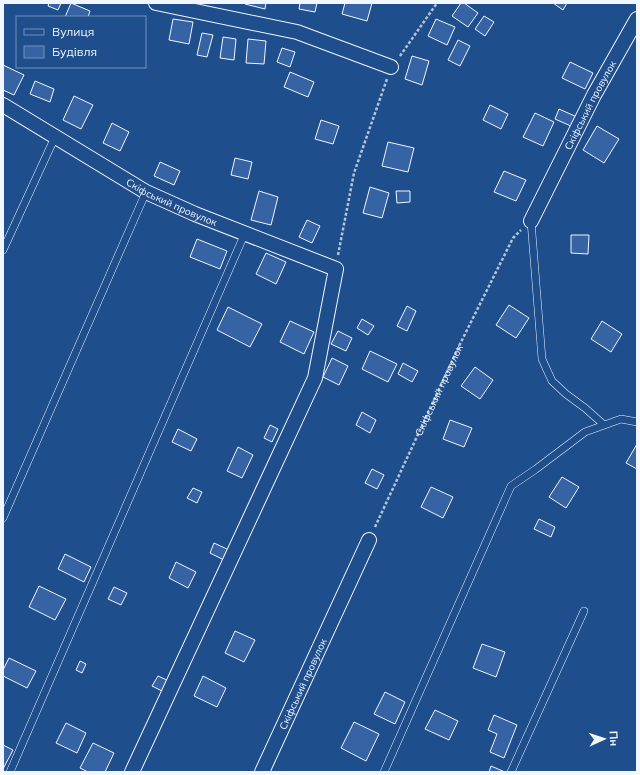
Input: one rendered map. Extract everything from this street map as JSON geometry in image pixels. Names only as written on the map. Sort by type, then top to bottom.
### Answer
[{"type":"street","points":[[156,3],[297,32],[392,67]]},
{"type":"street","name":"Скіфський провулок","points":[[530,221],[594,96],[637,20]]},
{"type":"street","name":"Скіфський провулок","points":[[3,105],[146,192],[195,214],[336,269]]},
{"type":"street","points":[[132,772],[315,378],[336,269]]},
{"type":"street","name":"Скіфський провулок","points":[[262,772],[369,540]]},
{"type":"lane","points":[[3,250],[55,137]]},
{"type":"lane","points":[[3,518],[146,192]]},
{"type":"lane","points":[[530,221],[542,359],[552,382],[585,408],[602,424]]},
{"type":"lane","points":[[10,772],[245,233]]},
{"type":"lane","points":[[384,772],[511,486],[536,469],[584,432],[602,424],[621,419],[637,422]]},
{"type":"lane","points":[[511,772],[584,611]]},
{"type":"path","points":[[336,269],[343,225],[354,173],[392,67],[437,3]]},
{"type":"path","name":"Скіфський провулок","points":[[369,540],[478,306],[513,238],[530,221]]},
{"type":"building","points":[[49,3],[61,3],[58,10],[48,6]]},
{"type":"building","points":[[71,3],[90,11],[88,16],[65,16]]},
{"type":"building","points":[[245,3],[266,3],[265,9]]},
{"type":"building","points":[[300,3],[317,3],[315,12],[299,9]]},
{"type":"building","points":[[345,3],[372,3],[367,21],[342,14]]},
{"type":"building","points":[[461,3],[464,3],[478,13],[468,27],[452,16]]},
{"type":"building","points":[[553,3],[567,3],[563,10]]},
{"type":"building","points":[[484,16],[494,22],[485,36],[475,29]]},
{"type":"building","points":[[173,19],[193,22],[189,44],[169,40]]},
{"type":"building","points":[[436,19],[455,27],[447,45],[428,36]]},
{"type":"building","points":[[202,33],[213,35],[207,57],[197,55]]},
{"type":"building","points":[[223,37],[236,39],[234,60],[220,58]]},
{"type":"building","points":[[248,39],[266,41],[264,64],[246,63]]},
{"type":"building","points":[[458,40],[470,46],[460,66],[448,60]]},
{"type":"building","points":[[282,48],[295,52],[290,67],[277,62]]},
{"type":"building","points":[[412,56],[429,61],[422,85],[405,79]]},
{"type":"building","points":[[570,62],[593,73],[585,89],[562,78]]},
{"type":"building","points":[[3,65],[24,75],[14,95],[3,90]]},
{"type":"building","points":[[290,72],[314,82],[308,97],[284,87]]},
{"type":"building","points":[[35,81],[54,89],[50,102],[30,94]]},
{"type":"building","points":[[74,96],[93,105],[81,129],[63,120]]},
{"type":"building","points":[[490,105],[508,114],[501,129],[483,120]]},
{"type":"building","points":[[559,109],[577,117],[573,127],[555,119]]},
{"type":"building","points":[[535,113],[554,122],[543,146],[523,137]]},
{"type":"building","points":[[321,120],[339,126],[333,144],[315,139]]},
{"type":"building","points":[[112,123],[129,132],[120,151],[103,143]]},
{"type":"building","points":[[597,126],[619,139],[604,163],[583,150]]},
{"type":"building","points":[[388,142],[414,148],[408,172],[382,166]]},
{"type":"building","points":[[235,158],[252,162],[248,179],[231,175]]},
{"type":"building","points":[[160,162],[180,171],[174,185],[154,176]]},
{"type":"building","points":[[504,171],[526,180],[516,201],[494,192]]},
{"type":"building","points":[[370,187],[389,193],[382,218],[363,213]]},
{"type":"building","points":[[259,191],[278,197],[271,225],[251,220]]},
{"type":"building","points":[[396,191],[410,191],[410,202],[397,203]]},
{"type":"building","points":[[307,220],[320,226],[312,243],[299,237]]},
{"type":"building","points":[[571,235],[589,235],[588,254],[571,253]]},
{"type":"building","points":[[197,239],[227,251],[220,269],[190,257]]},
{"type":"building","points":[[266,253],[286,262],[276,284],[256,274]]},
{"type":"building","points":[[509,305],[529,318],[516,338],[496,325]]},
{"type":"building","points":[[407,306],[416,311],[407,331],[397,326]]},
{"type":"building","points":[[228,307],[262,324],[250,347],[217,330]]},
{"type":"building","points":[[362,319],[374,326],[368,335],[357,328]]},
{"type":"building","points":[[290,321],[314,332],[304,354],[280,342]]},
{"type":"building","points":[[602,321],[622,334],[611,352],[591,339]]},
{"type":"building","points":[[338,331],[352,338],[346,351],[331,344]]},
{"type":"building","points":[[370,351],[397,364],[388,382],[362,369]]},
{"type":"building","points":[[332,358],[348,366],[339,385],[323,377]]},
{"type":"building","points":[[403,363],[418,371],[412,382],[398,374]]},
{"type":"building","points":[[475,367],[493,380],[480,399],[461,386]]},
{"type":"building","points":[[362,412],[376,420],[370,433],[356,425]]},
{"type":"building","points":[[450,420],[472,428],[464,447],[443,439]]},
{"type":"building","points":[[270,425],[278,429],[272,442],[264,438]]},
{"type":"building","points":[[178,429],[197,439],[191,451],[172,442]]},
{"type":"building","points":[[637,444],[637,469],[626,463]]},
{"type":"building","points":[[238,447],[253,455],[242,478],[227,471]]},
{"type":"building","points":[[372,469],[384,475],[377,489],[365,483]]},
{"type":"building","points":[[562,477],[579,487],[566,508],[549,497]]},
{"type":"building","points":[[431,487],[453,497],[443,518],[421,507]]},
{"type":"building","points":[[193,488],[202,492],[197,503],[187,498]]},
{"type":"building","points":[[539,519],[555,527],[551,537],[534,529]]},
{"type":"building","points":[[214,543],[229,550],[224,560],[210,553]]},
{"type":"building","points":[[65,554],[91,567],[84,582],[58,569]]},
{"type":"building","points":[[176,562],[196,572],[188,588],[169,578]]},
{"type":"building","points":[[39,586],[66,599],[55,620],[29,607]]},
{"type":"building","points":[[114,587],[127,593],[121,605],[108,599]]},
{"type":"building","points":[[235,631],[255,640],[244,662],[225,653]]},
{"type":"building","points":[[482,644],[505,652],[496,677],[473,668]]},
{"type":"building","points":[[9,658],[36,671],[27,688],[3,676],[3,670]]},
{"type":"building","points":[[80,661],[86,664],[82,673],[76,670]]},
{"type":"building","points":[[158,676],[169,681],[164,692],[152,686]]},
{"type":"building","points":[[203,676],[226,688],[217,707],[194,696]]},
{"type":"building","points":[[385,692],[405,702],[395,724],[374,714]]},
{"type":"building","points":[[435,710],[458,721],[449,740],[425,729]]},
{"type":"building","points":[[494,715],[517,725],[504,758],[490,752],[497,734],[488,730]]},
{"type":"building","points":[[354,722],[379,734],[366,761],[341,748]]},
{"type":"building","points":[[66,723],[86,733],[77,753],[56,743]]},
{"type":"building","points":[[93,743],[114,753],[105,772],[88,772],[80,768]]},
{"type":"building","points":[[3,745],[13,750],[3,769]]},
{"type":"building","points":[[491,766],[505,772],[489,772]]}]
